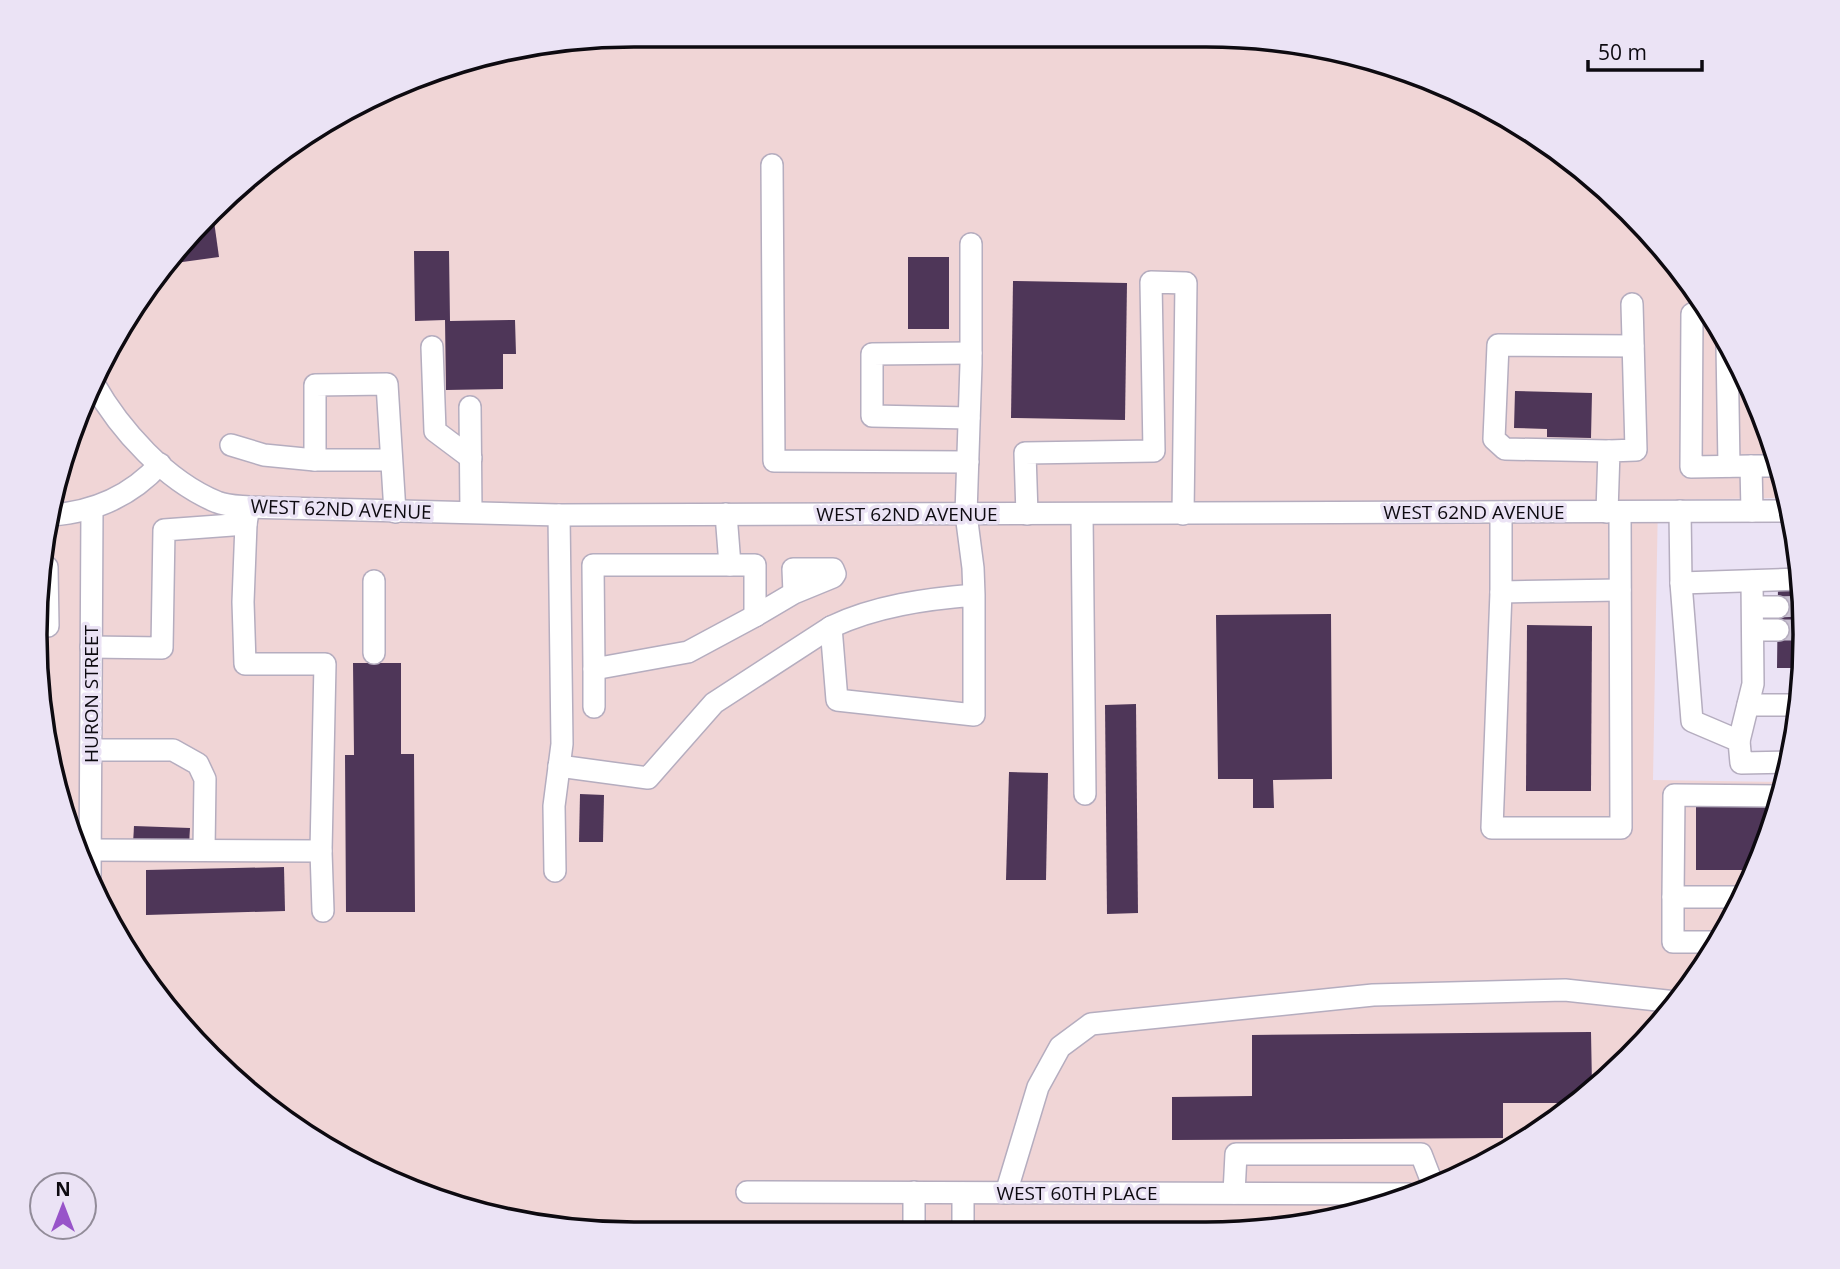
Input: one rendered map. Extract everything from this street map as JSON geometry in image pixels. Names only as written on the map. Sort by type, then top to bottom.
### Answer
[{"type":"street","points":[[772,165],[774,461],[968,462]]},
{"type":"street","points":[[831,627],[837,700],[974,715],[974,595],[966,514],[971,244]]},
{"type":"street","points":[[1154,451],[1151,282],[1186,284],[1183,514]]},
{"type":"street","points":[[1632,304],[1636,450],[1505,449],[1493,439],[1498,345],[1633,346]]},
{"type":"street","points":[[1692,314],[1691,467],[1768,466]]},
{"type":"street","points":[[432,347],[435,430],[471,458]]},
{"type":"street","points":[[969,418],[872,416],[872,354],[971,353]]},
{"type":"street","points":[[1727,366],[1729,466]]},
{"type":"street","points":[[315,460],[315,385],[387,384],[396,512]]},
{"type":"street","points":[[60,513],[111,502],[136,487],[160,464],[114,416],[100,393]]},
{"type":"street","points":[[471,407],[471,512]]},
{"type":"street","points":[[231,444],[264,455],[315,460],[391,460]]},
{"type":"street","points":[[1027,514],[1025,453],[1184,451]]},
{"type":"street","points":[[1501,512],[1501,592],[1492,828],[1621,828],[1620,590],[1609,451]]},
{"type":"street","name":"WEST 62ND AVENUE","points":[[160,464],[183,482],[219,503],[247,515],[396,512],[559,515],[1082,515],[1779,511]]},
{"type":"street","points":[[1751,466],[1752,511]]},
{"type":"street","name":"HURON STREET","points":[[90,854],[92,508]]},
{"type":"street","points":[[1680,511],[1681,583],[1692,720],[1739,741]]},
{"type":"street","points":[[726,514],[730,565]]},
{"type":"street","points":[[91,647],[162,648],[164,530],[247,515],[243,602],[245,664],[325,664],[321,851],[323,911]]},
{"type":"street","points":[[555,872],[554,806],[562,744],[559,515]]},
{"type":"street","points":[[1082,515],[1085,794]]},
{"type":"street","points":[[594,707],[593,565],[755,565],[755,616]]},
{"type":"street","points":[[1681,583],[1790,579]]},
{"type":"street","points":[[374,581],[374,653]]},
{"type":"street","points":[[1752,581],[1754,684],[1739,741],[1741,763],[1778,762]]},
{"type":"street","points":[[1501,592],[1620,590]]},
{"type":"street","points":[[594,669],[688,652],[793,593]]},
{"type":"street","points":[[559,766],[648,778],[714,703],[831,627],[897,606],[936,598],[974,595]]},
{"type":"street","points":[[559,597],[593,632]]},
{"type":"street","points":[[1753,607],[1778,607]]},
{"type":"street","points":[[1753,630],[1778,630]]},
{"type":"street","points":[[1748,705],[1788,705]]},
{"type":"street","points":[[91,750],[173,750],[198,764],[205,779],[204,850]]},
{"type":"street","points":[[1706,942],[1673,942],[1674,796],[1770,796]]},
{"type":"street","points":[[90,850],[321,851]]},
{"type":"street","points":[[1673,897],[1730,897]]},
{"type":"street","points":[[1006,1193],[1038,1087],[1060,1047],[1091,1024],[1373,995],[1565,990],[1664,1001]]},
{"type":"street","points":[[1234,1193],[1236,1154],[1421,1154],[1430,1177]]},
{"type":"street","name":"WEST 60TH PLACE","points":[[747,1192],[1384,1194]]},
{"type":"street","points":[[914,1192],[914,1222]]},
{"type":"street","points":[[963,1193],[963,1222]]},
{"type":"shaded area","points":[[634,47],[1205,47],[1282,52],[1357,67],[1394,78],[1465,108],[1532,146],[1593,193],[1647,247],[1694,308],[1732,375],[1762,446],[1776,498],[1658,500],[1653,780],[1774,782],[1748,859],[1714,928],[1694,961],[1647,1022],[1593,1076],[1532,1123],[1465,1161],[1430,1177],[1394,1191],[1320,1210],[1282,1217],[1205,1222],[634,1222],[558,1217],[483,1202],[446,1191],[375,1161],[341,1143],[308,1123],[247,1076],[193,1022],[169,992],[146,961],[108,894],[78,823],[67,786],[52,711],[49,673],[47,634],[52,558],[67,483],[92,410],[126,341],[169,277],[219,219],[277,169],[341,126],[410,92],[446,78],[520,59],[558,52]]},
{"type":"building","points":[[214,224],[219,257],[181,262]]},
{"type":"building","points":[[414,251],[449,251],[450,321],[515,320],[516,354],[503,354],[503,389],[446,390],[445,320],[415,321]]},
{"type":"building","points":[[908,257],[949,257],[949,329],[908,329]]},
{"type":"building","points":[[1013,281],[1127,283],[1125,420],[1011,418]]},
{"type":"building","points":[[1515,391],[1592,393],[1591,438],[1547,437],[1547,429],[1514,428]]},
{"type":"building","points":[[1778,585],[1790,585],[1793,634],[1791,668],[1777,668]]},
{"type":"building","points":[[1331,614],[1332,779],[1273,780],[1274,808],[1253,808],[1253,779],[1218,779],[1216,615]]},
{"type":"building","points":[[1527,625],[1592,626],[1591,791],[1526,791]]},
{"type":"building","points":[[353,663],[401,663],[401,754],[414,754],[415,912],[346,912],[345,755],[354,755]]},
{"type":"building","points":[[1136,704],[1138,913],[1107,914],[1105,705]]},
{"type":"building","points":[[1009,772],[1048,773],[1046,880],[1006,880]]},
{"type":"building","points":[[580,794],[604,795],[603,842],[579,842]]},
{"type":"building","points":[[1696,803],[1768,803],[1743,870],[1696,870]]},
{"type":"building","points":[[134,826],[190,828],[189,845],[133,844]]},
{"type":"building","points":[[284,867],[285,911],[146,915],[146,870]]},
{"type":"building","points":[[1591,1032],[1592,1077],[1559,1103],[1503,1103],[1503,1138],[1172,1140],[1172,1097],[1252,1096],[1252,1035]]},
{"type":"tunnel","points":[[1778,607],[1792,606]]},
{"type":"tunnel","points":[[1778,630],[1793,630]]}]
